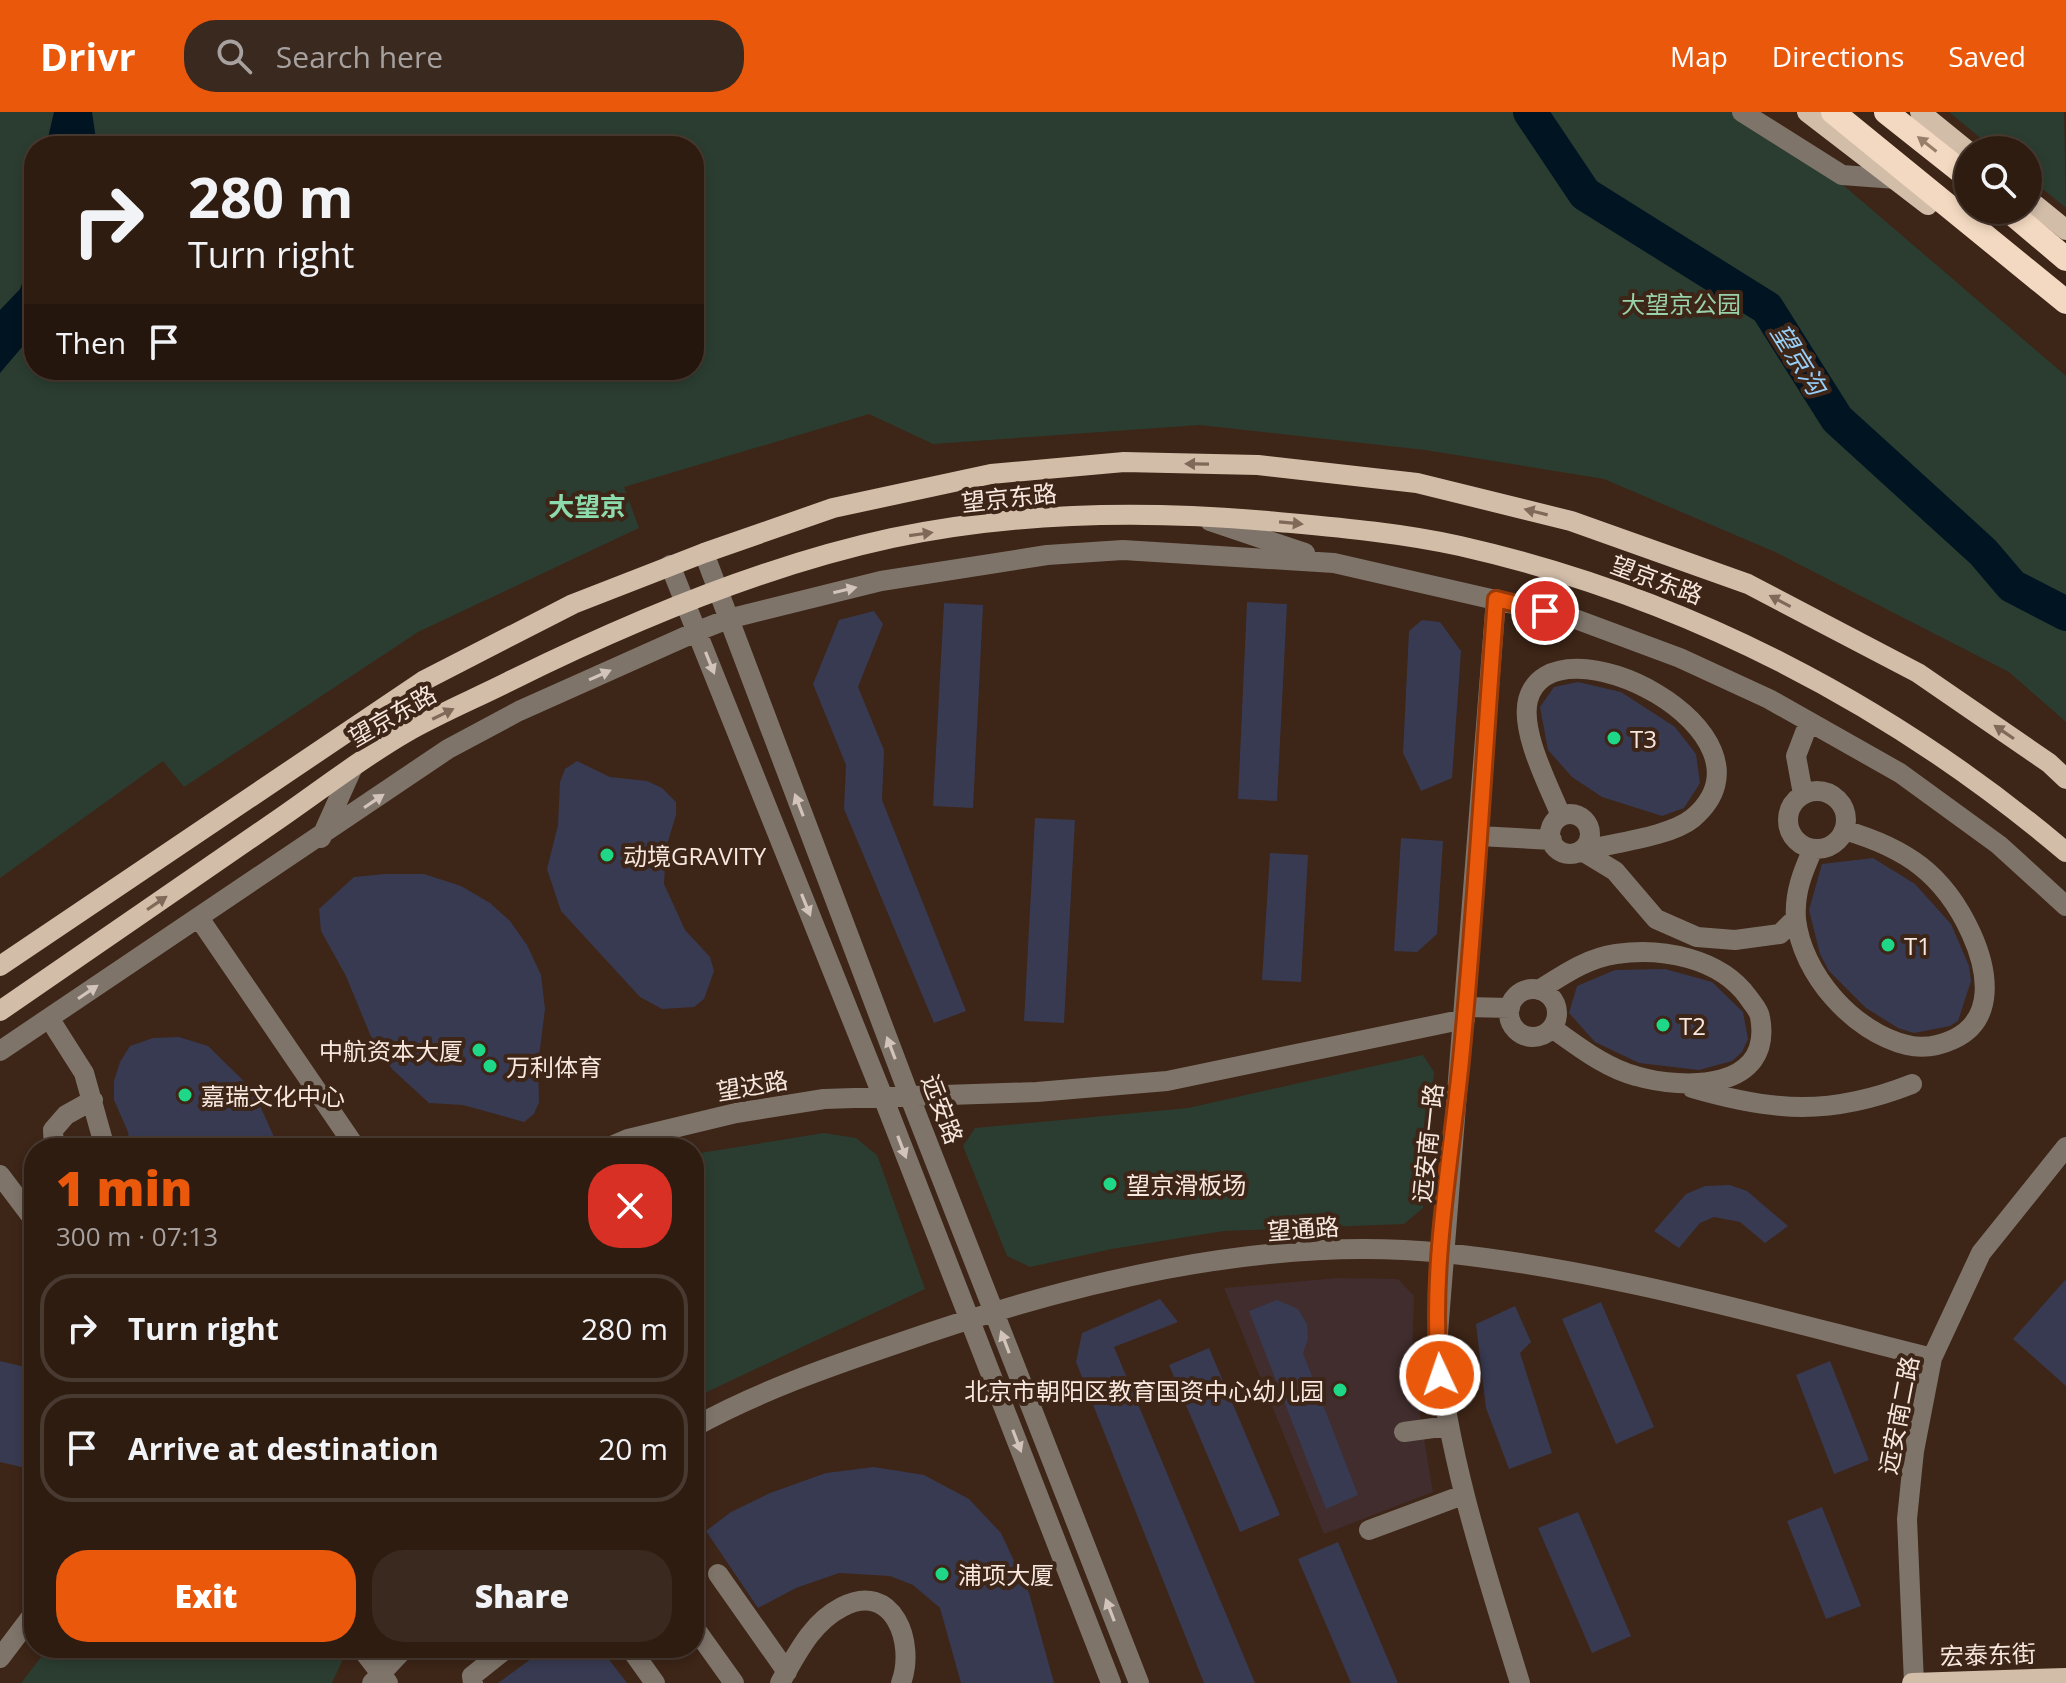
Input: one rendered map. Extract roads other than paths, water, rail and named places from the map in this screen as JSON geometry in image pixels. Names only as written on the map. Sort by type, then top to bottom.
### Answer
[{"type":"highway","points":[[1833,112],[2066,302]]},
{"type":"highway","points":[[1886,112],[1954,166]]},
{"type":"highway","points":[[2025,224],[2066,259]]},
{"type":"main road","points":[[1807,112],[2066,314]]},
{"type":"main road","points":[[1920,112],[1954,140]]},
{"type":"main road","points":[[2042,210],[2066,230]]},
{"type":"main road","name":"望京东路","points":[[0,966],[423,681],[573,604],[670,565],[833,508],[991,474],[1124,462],[1258,465],[1417,483],[1571,521],[1748,584],[1918,673],[2049,763],[2066,779]]},
{"type":"main road","name":"望京东路","points":[[0,1011],[404,733],[569,652],[717,591],[891,538],[1068,517],[1191,514],[1359,529],[1457,545],[1562,572],[1707,625],[1797,668],[1917,740],[2007,802],[2066,852]]},
{"type":"main road","name":"宏泰东街","points":[[1913,1683],[2066,1678]]},
{"type":"street","points":[[1742,112],[1842,175],[1896,179]]},
{"type":"street","points":[[1191,514],[1334,563],[1570,617],[1680,658],[1809,722],[1900,773],[1999,845],[2066,906]]},
{"type":"street","points":[[0,1051],[321,838],[448,749],[519,711],[728,619],[881,581],[1047,555],[1123,550],[1334,563]]},
{"type":"street","name":"远安路","points":[[704,553],[909,1095],[1139,1683]]},
{"type":"street","points":[[670,565],[883,1097],[1111,1683]]},
{"type":"street","name":"远安南一路","points":[[1496,599],[1437,1346],[1448,1426],[1463,1495],[1520,1683]]},
{"type":"street","points":[[1561,816],[1526,722],[1528,699],[1538,679],[1582,667],[1608,672],[1680,709],[1703,730],[1717,764],[1716,790],[1693,818],[1671,829],[1582,851],[1564,853],[1552,840],[1552,827],[1561,816],[1575,814],[1586,821],[1591,835],[1582,851]]},
{"type":"street","points":[[1803,794],[1796,756],[1809,722]]},
{"type":"street","points":[[321,838],[352,769]]},
{"type":"street","points":[[1823,791],[1832,795],[1844,810],[1844,830],[1832,845],[1813,849],[1797,841],[1788,825],[1791,807],[1803,794],[1823,791]]},
{"type":"street","points":[[1813,849],[1799,880],[1796,918],[1806,957],[1837,1003],[1872,1031],[1907,1045],[1938,1047],[1964,1034],[1983,1014],[1986,983],[1980,952],[1960,908],[1922,866],[1888,843],[1844,830]]},
{"type":"street","points":[[1479,836],[1552,840]]},
{"type":"street","points":[[1582,851],[1615,871],[1656,919],[1697,937],[1735,940],[1780,934],[1796,918]]},
{"type":"street","points":[[199,918],[349,1138]]},
{"type":"street","points":[[1693,960],[1697,937]]},
{"type":"street","points":[[1539,990],[1556,1005],[1552,1028],[1539,1036],[1523,1035],[1512,1023],[1510,1008],[1518,995],[1539,990],[1579,965],[1616,954],[1666,954],[1707,963],[1739,985],[1760,1015],[1760,1049],[1742,1073],[1715,1082],[1677,1084]]},
{"type":"street","name":"望达路","points":[[632,1138],[736,1113],[824,1099],[1037,1092],[1167,1081],[1465,1013],[1510,1008]]},
{"type":"street","points":[[49,1018],[84,1073],[102,1138]]},
{"type":"street","points":[[1552,1028],[1591,1056],[1634,1076],[1677,1084],[1738,1102],[1794,1108],[1840,1107],[1912,1084]]},
{"type":"street","points":[[53,1138],[53,1130],[66,1115],[93,1100]]},
{"type":"street","name":"远安南二路","points":[[1913,1683],[1907,1519],[1914,1451],[1932,1358],[1981,1253],[2066,1147]]},
{"type":"street","points":[[0,1175],[24,1207]]},
{"type":"street","name":"望通路","points":[[704,1423],[826,1368],[993,1310],[1139,1275],[1299,1251],[1442,1253],[1560,1271],[1687,1296],[1932,1358]]},
{"type":"street","points":[[1404,1432],[1448,1426]]},
{"type":"street","points":[[1369,1530],[1463,1495]]},
{"type":"street","points":[[718,1574],[783,1678],[801,1645],[819,1623],[842,1607],[862,1599],[883,1603],[899,1620],[906,1647],[901,1683]]},
{"type":"street","points":[[0,1658],[24,1626]]},
{"type":"street","points":[[704,1641],[734,1683]]},
{"type":"street","points":[[367,1658],[380,1679],[397,1658]]},
{"type":"street","points":[[473,1683],[472,1676],[494,1658]]},
{"type":"street","points":[[637,1658],[655,1683]]},
{"type":"water","points":[[54,112],[92,112],[96,136],[48,136]]},
{"type":"water","points":[[24,278],[24,345],[0,373],[0,310],[20,289]]},
{"type":"waterway","name":"望京沟","points":[[1530,112],[1585,194],[1767,308],[1837,419],[1983,552],[2012,586],[2066,614]]},
{"type":"place","name":"T3","points":[[1614,738]]},
{"type":"place","name":"动境GRAVITY","points":[[607,855]]},
{"type":"place","name":"T1","points":[[1888,945]]},
{"type":"place","name":"T2","points":[[1663,1025]]},
{"type":"place","name":"中航资本大厦","points":[[479,1050]]},
{"type":"place","name":"万利体育","points":[[490,1066]]},
{"type":"place","name":"嘉瑞文化中心","points":[[185,1095]]},
{"type":"place","name":"望京滑板场","points":[[1110,1184]]},
{"type":"place","name":"北京市朝阳区教育国资中心幼儿园","points":[[1340,1390]]},
{"type":"place","name":"浦项大厦","points":[[942,1574]]},
{"type":"district","name":"大望京","points":[[587,506]]},
{"type":"park label","name":"大望京公园","points":[[1681,303]]}]
